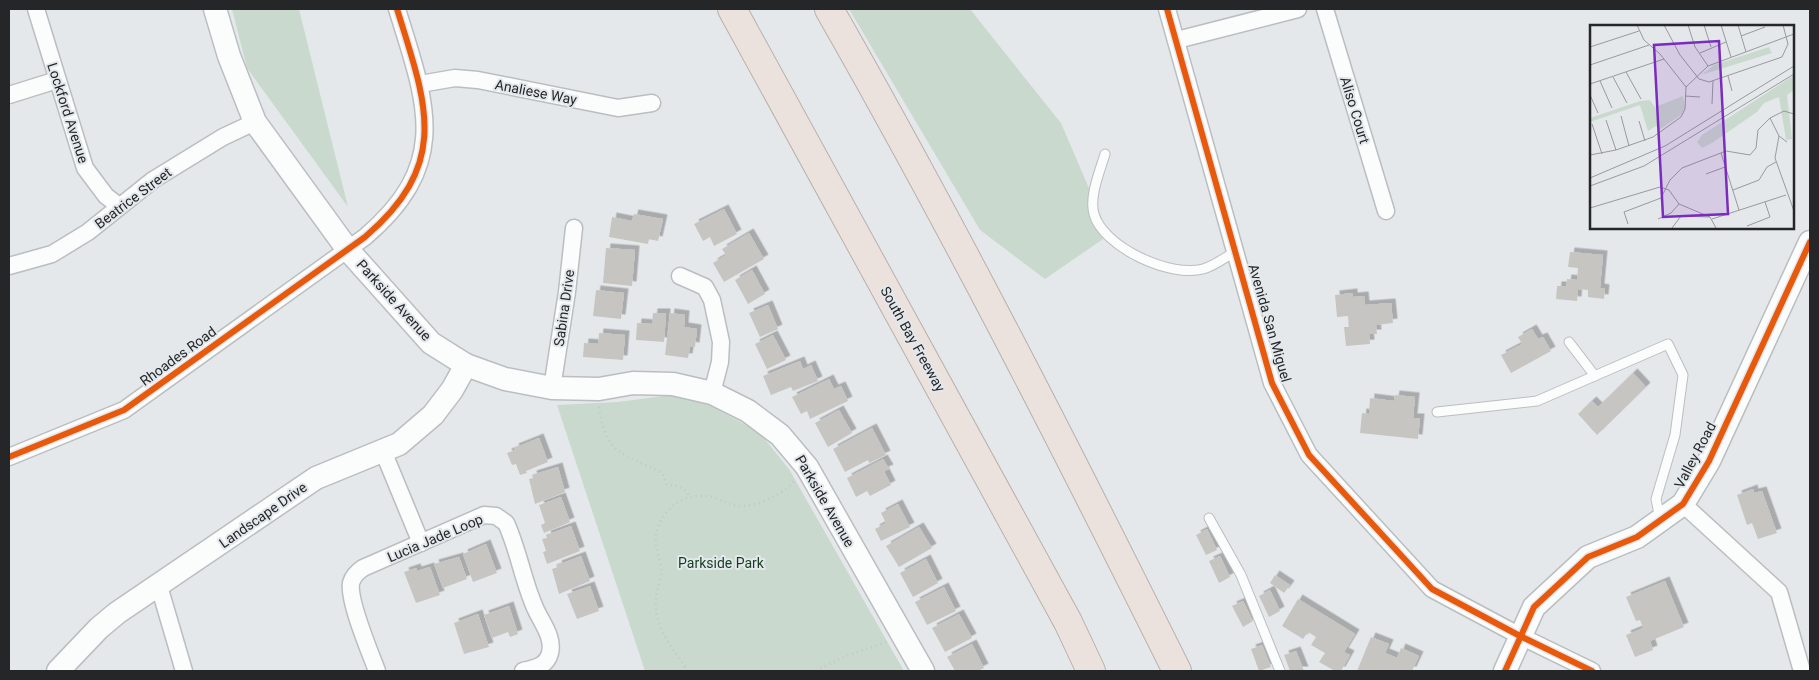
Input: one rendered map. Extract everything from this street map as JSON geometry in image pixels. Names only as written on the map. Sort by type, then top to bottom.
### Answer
[{"type":"highway","name":"South Bay Freeway","points":[[732,9],[1068,622],[1091,671]]},
{"type":"highway","points":[[829,9],[956,236],[1057,431],[1177,671]]},
{"type":"street","name":"Lockford Avenue","points":[[36,9],[85,168],[106,196],[119,206]]},
{"type":"street","name":"Parkside Avenue","points":[[215,9],[228,56],[255,122],[348,250],[431,343],[466,365],[505,379],[552,388],[599,389],[633,383],[653,382],[673,384],[712,394],[742,407],[765,422],[794,449],[807,467],[923,671]]},
{"type":"street","name":"Rhoades Road","points":[[9,457],[124,410],[348,250],[393,212],[417,171],[423,148],[425,127],[420,84],[397,9]]},
{"type":"street","name":"Avenida San Miguel","points":[[1167,9],[1237,251],[1272,383],[1309,455],[1432,589],[1520,636],[1592,671]]},
{"type":"street","points":[[1177,40],[1298,9]]},
{"type":"street","name":"Aliso Court","points":[[1325,9],[1386,211]]},
{"type":"street","name":"Analiese Way","points":[[420,84],[455,78],[478,80],[618,108],[652,103]]},
{"type":"street","points":[[9,95],[57,80]]},
{"type":"street","name":"Beatrice Street","points":[[9,266],[52,254],[88,232],[153,180],[223,138],[255,122]]},
{"type":"street","name":"Sabina Drive","points":[[552,388],[567,292],[574,228]]},
{"type":"street","name":"Valley Road","points":[[1505,671],[1534,607],[1588,557],[1637,537],[1683,504],[1709,461],[1810,242]]},
{"type":"street","points":[[680,276],[705,287],[712,300],[721,342],[720,362],[712,394]]},
{"type":"street","name":"Landscape Drive","points":[[58,671],[99,628],[316,478],[400,444],[433,415],[452,390],[466,365]]},
{"type":"street","points":[[383,451],[421,543]]},
{"type":"street","points":[[1683,504],[1779,592],[1802,671]]},
{"type":"street","name":"Lucia Jade Loop","points":[[377,671],[354,604],[351,591],[354,577],[363,568],[484,515],[496,516],[506,523],[535,607],[551,644],[550,652],[543,664],[524,671]]},
{"type":"street","points":[[159,586],[184,671]]},
{"type":"lane","points":[[1106,154],[1094,198],[1093,212],[1099,227],[1118,246],[1168,267],[1185,270],[1208,267],[1237,251]]},
{"type":"lane","points":[[1568,342],[1594,376]]},
{"type":"lane","points":[[1437,412],[1537,401],[1668,344],[1683,375],[1675,435],[1656,499],[1660,520]]},
{"type":"lane","points":[[1209,518],[1241,575],[1280,671]]},
{"type":"path","points":[[599,389],[599,405],[604,435],[615,449],[662,473],[667,485],[685,488],[690,497]]},
{"type":"path","points":[[688,671],[659,624],[656,598],[661,574],[656,544],[658,527],[666,512],[681,500],[690,497],[710,496],[728,504],[744,506],[770,499],[788,488],[807,467]]},
{"type":"path","points":[[816,671],[841,658],[902,636]]},
{"type":"green space","points":[[232,9],[299,9],[348,207],[247,68]]},
{"type":"green space","points":[[849,9],[970,9],[1061,123],[1109,235],[1045,279],[980,230]]},
{"type":"green space","name":"Parkside Park","points":[[686,393],[759,432],[789,469],[904,671],[645,671],[557,405],[618,402]]},
{"type":"building","points":[[724,209],[737,234],[714,246],[710,237],[703,241],[694,224]]},
{"type":"building","points":[[634,214],[663,219],[658,241],[649,239],[648,244],[609,237],[612,217],[632,221]]},
{"type":"building","points":[[749,233],[764,259],[724,282],[713,263],[726,255],[722,249]]},
{"type":"building","points":[[606,248],[635,250],[632,286],[603,283]]},
{"type":"building","points":[[1570,252],[1603,255],[1600,288],[1605,289],[1604,299],[1588,297],[1588,290],[1578,289],[1577,301],[1556,299],[1557,286],[1566,286],[1567,279],[1577,280],[1578,268],[1568,267]]},
{"type":"building","points":[[752,270],[765,294],[748,304],[735,280]]},
{"type":"building","points":[[596,290],[624,293],[621,319],[593,316]]},
{"type":"building","points":[[1353,293],[1353,297],[1364,296],[1365,305],[1391,303],[1393,323],[1376,325],[1377,334],[1369,334],[1370,344],[1346,346],[1344,327],[1349,327],[1348,316],[1337,317],[1335,295]]},
{"type":"building","points":[[768,305],[778,329],[760,337],[749,313]]},
{"type":"building","points":[[653,313],[666,313],[664,342],[636,340],[637,323],[652,324]]},
{"type":"building","points":[[670,313],[685,315],[684,327],[697,329],[695,347],[690,346],[688,358],[665,355]]},
{"type":"building","points":[[1532,329],[1538,339],[1543,337],[1551,351],[1511,373],[1501,355],[1522,344],[1518,337]]},
{"type":"building","points":[[599,333],[625,335],[623,360],[583,357],[584,343],[598,344]]},
{"type":"building","points":[[773,335],[786,360],[767,369],[755,344]]},
{"type":"building","points":[[800,361],[803,369],[811,365],[818,381],[793,391],[791,387],[771,395],[763,376]]},
{"type":"building","points":[[1633,373],[1646,387],[1597,435],[1578,414],[1592,401],[1598,407]]},
{"type":"building","points":[[829,379],[834,389],[841,386],[848,401],[810,419],[807,411],[801,414],[792,397]]},
{"type":"building","points":[[1395,395],[1415,397],[1413,418],[1420,418],[1418,439],[1360,433],[1362,413],[1369,414],[1370,398],[1394,401]]},
{"type":"building","points":[[839,410],[852,433],[828,447],[815,423]]},
{"type":"building","points":[[872,428],[886,455],[869,463],[868,460],[845,472],[833,449]]},
{"type":"building","points":[[539,438],[548,462],[520,475],[516,464],[512,465],[507,453],[515,450],[514,448]]},
{"type":"building","points":[[883,459],[889,469],[884,471],[891,485],[870,496],[867,491],[856,497],[847,478]]},
{"type":"building","points":[[558,467],[565,492],[535,504],[529,479],[533,478],[532,475]]},
{"type":"building","points":[[1753,489],[1754,493],[1762,491],[1777,533],[1758,539],[1752,523],[1747,525],[1737,495]]},
{"type":"building","points":[[561,497],[570,522],[544,533],[541,525],[545,523],[539,505]]},
{"type":"building","points":[[898,504],[910,527],[881,541],[875,529],[886,523],[881,513]]},
{"type":"building","points":[[571,526],[580,551],[547,564],[543,552],[546,551],[542,539],[547,538],[546,535]]},
{"type":"building","points":[[919,527],[932,548],[899,567],[886,546]]},
{"type":"building","points":[[1207,529],[1217,550],[1206,555],[1196,535]]},
{"type":"building","points":[[486,544],[497,573],[473,582],[463,554]]},
{"type":"building","points":[[581,556],[590,581],[559,594],[552,569],[558,567],[557,565]]},
{"type":"building","points":[[1220,556],[1230,577],[1219,583],[1209,561]]},
{"type":"building","points":[[459,557],[467,579],[443,588],[434,564]]},
{"type":"building","points":[[926,559],[938,583],[913,597],[900,573]]},
{"type":"building","points":[[430,567],[440,595],[416,603],[404,572],[416,568],[417,571]]},
{"type":"building","points":[[1275,575],[1290,585],[1284,593],[1270,583]]},
{"type":"building","points":[[1665,581],[1684,627],[1650,641],[1653,650],[1635,657],[1626,635],[1643,628],[1640,620],[1636,621],[1626,597]]},
{"type":"building","points":[[590,586],[599,611],[577,619],[567,594]]},
{"type":"building","points":[[944,587],[956,611],[927,625],[915,602]]},
{"type":"building","points":[[1270,590],[1280,611],[1269,617],[1259,596]]},
{"type":"building","points":[[1298,599],[1355,634],[1344,652],[1350,655],[1341,671],[1335,671],[1319,662],[1325,653],[1311,645],[1316,637],[1308,632],[1303,639],[1282,626]]},
{"type":"building","points":[[1243,601],[1253,621],[1243,627],[1232,606]]},
{"type":"building","points":[[509,606],[518,634],[510,637],[508,632],[492,638],[484,615]]},
{"type":"building","points":[[478,614],[489,647],[464,654],[454,623]]},
{"type":"building","points":[[959,614],[972,638],[945,652],[932,628]]},
{"type":"building","points":[[1371,637],[1389,644],[1385,653],[1397,658],[1401,648],[1419,656],[1412,671],[1357,671]]},
{"type":"building","points":[[972,644],[984,668],[978,671],[955,671],[947,657]]},
{"type":"building","points":[[1262,645],[1271,667],[1259,671],[1251,649]]},
{"type":"building","points":[[1296,651],[1304,671],[1290,671],[1284,655]]},
{"type":"cycle path","points":[[9,457],[124,410],[365,237],[393,210],[411,183],[421,157],[424,131],[423,103],[397,9]]},
{"type":"cycle path","points":[[1167,9],[1272,383],[1309,455],[1432,589],[1520,636],[1592,671]]},
{"type":"cycle path","points":[[1505,671],[1534,607],[1588,557],[1637,537],[1683,504],[1709,461],[1810,242]]}]
